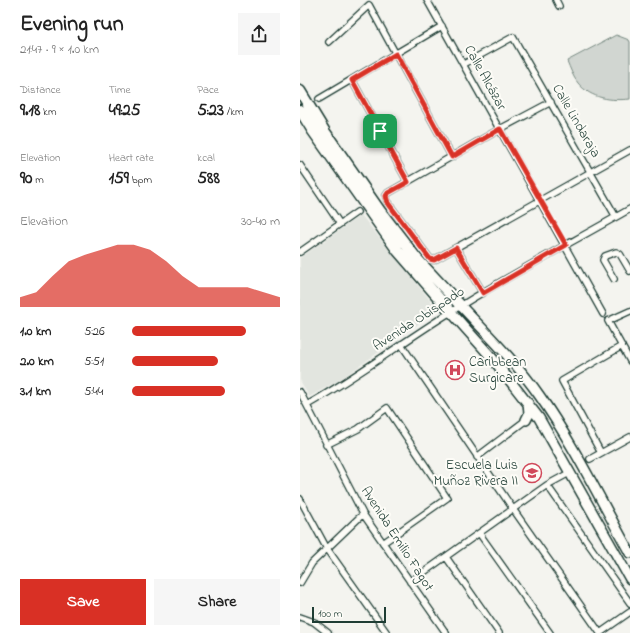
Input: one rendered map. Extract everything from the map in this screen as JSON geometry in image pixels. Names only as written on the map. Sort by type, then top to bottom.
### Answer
[{"type":"highway","points":[[300,91],[324,132],[384,217],[417,259],[461,306]]},
{"type":"highway","points":[[300,110],[313,131],[398,251],[451,312]]},
{"type":"main road","points":[[461,306],[504,352],[539,395],[560,427],[630,553]]},
{"type":"main road","points":[[451,312],[493,359],[539,418],[571,472],[630,579]]},
{"type":"main road","points":[[526,420],[529,414],[528,402]]},
{"type":"main road","points":[[526,420],[539,418]]},
{"type":"street","name":"Calle Alcázar","points":[[427,0],[604,314]]},
{"type":"street","points":[[556,0],[559,6]]},
{"type":"street","points":[[329,42],[369,5],[452,157]]},
{"type":"street","points":[[319,99],[442,26]]},
{"type":"street","name":"Calle Lindaraja","points":[[464,64],[513,38],[616,217]]},
{"type":"street","points":[[352,80],[408,182]]},
{"type":"street","points":[[551,102],[500,129],[388,193],[386,196],[388,203],[430,259],[434,260],[540,199],[630,150]]},
{"type":"street","points":[[300,165],[340,224]]},
{"type":"street","name":"Avenida Obispado","points":[[307,405],[342,385],[401,344],[451,312],[630,209]]},
{"type":"street","points":[[300,252],[357,212]]},
{"type":"street","points":[[456,248],[483,293]]},
{"type":"street","points":[[614,280],[604,260],[605,256],[616,252],[620,254],[630,271]]},
{"type":"street","points":[[630,311],[608,321],[630,361]]},
{"type":"street","points":[[401,344],[477,457],[600,633],[630,612]]},
{"type":"street","points":[[601,453],[562,381],[622,346]]},
{"type":"street","name":"Avenida Emilio Fagot","points":[[300,392],[362,514],[446,633]]},
{"type":"street","points":[[326,445],[358,429],[387,408],[447,498],[383,543]]},
{"type":"street","points":[[477,457],[526,420]]},
{"type":"street","points":[[590,459],[630,437]]},
{"type":"street","points":[[410,582],[513,509],[571,472]]},
{"type":"street","points":[[547,486],[630,603]]},
{"type":"street","points":[[300,499],[326,547],[387,633]]},
{"type":"street","points":[[300,583],[312,563],[326,547],[362,514]]},
{"type":"street","points":[[479,533],[550,633]]},
{"type":"street","points":[[446,557],[499,633]]},
{"type":"street","points":[[300,616],[314,622],[328,633]]},
{"type":"shaded area","points":[[616,35],[629,40],[630,42],[630,99],[616,100],[602,98],[589,93],[576,81],[567,61]]},
{"type":"shaded area","points":[[361,215],[438,310],[341,379],[309,397],[300,380],[300,258]]},
{"type":"place","name":"Caribbean Surgicare","points":[[455,370]]},
{"type":"place","name":"Escuela Luis Muñoz Rivera II","points":[[532,473]]},
{"type":"route","points":[[396,54],[452,157],[500,129],[566,245],[483,293],[456,248],[434,260],[430,259],[388,203],[386,196],[388,193],[408,182],[380,131],[352,80],[396,54]]}]
